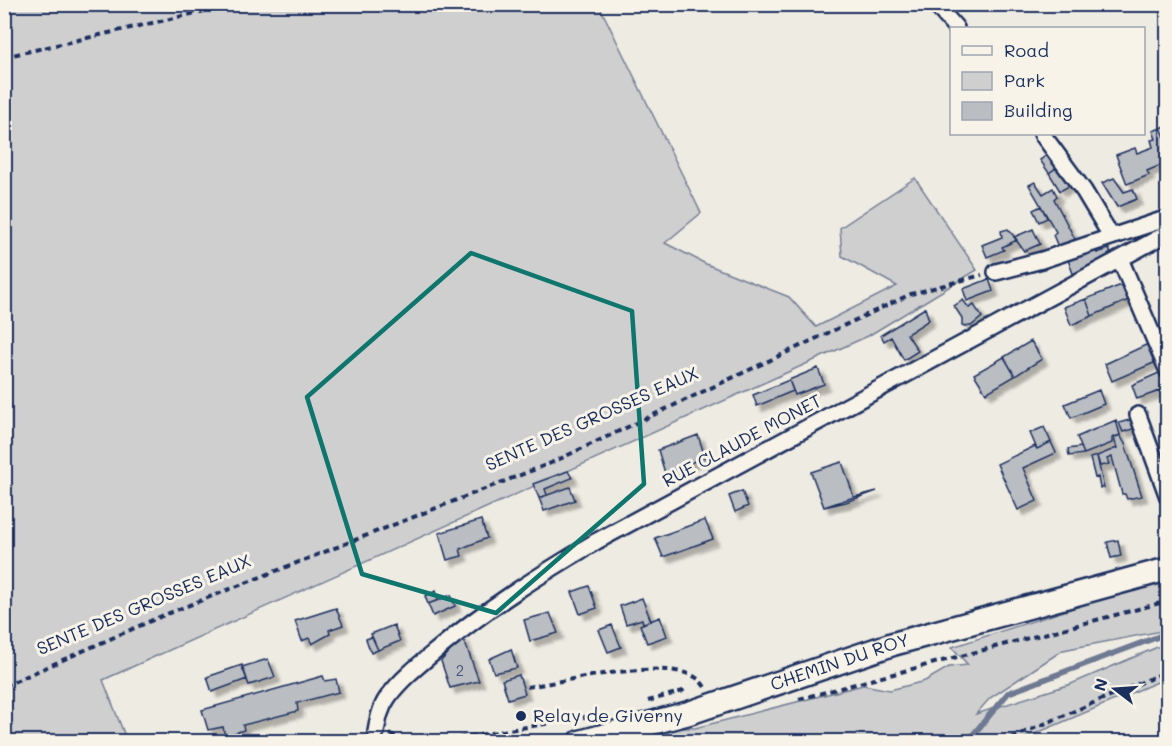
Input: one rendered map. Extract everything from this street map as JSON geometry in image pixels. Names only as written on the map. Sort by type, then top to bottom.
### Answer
[{"type":"main road","name":"CHEMIN DU ROY","points":[[580,741],[689,714],[893,644],[1167,569]]},
{"type":"street","points":[[935,4],[955,27]]},
{"type":"street","points":[[1043,135],[1084,191],[1111,236]]},
{"type":"street","points":[[996,272],[1167,218]]},
{"type":"street","name":"RUE CLAUDE MONET","points":[[378,738],[378,718],[387,698],[413,670],[459,632],[548,570],[597,541],[1167,233]]},
{"type":"street","points":[[1120,259],[1167,371]]},
{"type":"street","points":[[1138,416],[1167,496]]},
{"type":"path","points":[[4,57],[235,4]]},
{"type":"path","name":"SENTE DES GROSSES EAUX","points":[[4,686],[164,615],[551,463],[911,294],[996,272]]},
{"type":"path","points":[[791,701],[1167,601]]},
{"type":"path","points":[[527,687],[653,669],[678,671],[696,677],[717,705]]},
{"type":"path","points":[[1002,741],[1167,671]]},
{"type":"path","points":[[638,703],[683,691],[689,714]]},
{"type":"path","points":[[438,741],[593,716]]},
{"type":"highlighted area","points":[[471,253],[632,311],[644,484],[496,613],[362,574],[307,397]]},
{"type":"green space","points":[[4,5],[599,5],[701,213],[665,243],[706,264],[789,297],[816,327],[897,286],[842,256],[840,228],[915,178],[977,270],[868,336],[103,680],[127,741],[5,741]]},
{"type":"green space","points":[[1167,578],[1167,630],[1063,650],[990,698],[976,714],[1071,684],[1167,643],[1167,678],[1018,741],[628,742],[683,728],[695,728],[863,685],[890,690],[925,681],[949,667],[968,665],[952,647]]},
{"type":"building","points":[[1168,125],[1168,144],[1161,128]]},
{"type":"building","points":[[1161,128],[1168,144],[1168,162],[1147,171],[1149,175],[1127,184],[1116,155],[1135,148],[1137,153],[1153,147],[1151,140],[1156,139],[1153,131]]},
{"type":"building","points":[[1047,155],[1056,168],[1049,173],[1040,160]]},
{"type":"building","points":[[1056,168],[1069,186],[1060,191],[1049,173]]},
{"type":"building","points":[[1114,178],[1124,192],[1133,189],[1137,199],[1117,207],[1102,183]]},
{"type":"building","points":[[1035,182],[1043,194],[1053,188],[1057,196],[1054,199],[1077,243],[1059,249],[1053,235],[1056,232],[1029,185]]},
{"type":"building","points":[[1041,206],[1047,218],[1039,222],[1033,210]]},
{"type":"building","points":[[1008,229],[1017,240],[1002,247],[1004,250],[987,257],[982,245],[1002,237],[1001,231]]},
{"type":"building","points":[[1033,229],[1040,244],[1024,251],[1014,237]]},
{"type":"building","points":[[1095,249],[1097,253],[1109,249],[1112,257],[1075,279],[1067,257]]},
{"type":"building","points":[[989,279],[993,291],[967,301],[963,289]]},
{"type":"building","points":[[1124,284],[1131,299],[1092,316],[1086,299]]},
{"type":"building","points":[[1086,299],[1092,316],[1071,325],[1064,307]]},
{"type":"building","points":[[963,300],[969,308],[974,305],[982,317],[971,326],[962,326],[962,318],[954,306]]},
{"type":"building","points":[[925,308],[929,320],[907,334],[918,351],[904,360],[891,337],[884,341],[881,335]]},
{"type":"building","points":[[1031,341],[1042,359],[1015,376],[1004,357]]},
{"type":"building","points":[[1148,344],[1156,362],[1112,381],[1105,364]]},
{"type":"building","points":[[1004,357],[1015,376],[986,393],[974,374]]},
{"type":"building","points":[[818,368],[824,384],[795,395],[789,380]]},
{"type":"building","points":[[1161,372],[1168,388],[1137,399],[1132,385]]},
{"type":"building","points":[[789,380],[793,391],[757,406],[753,395]]},
{"type":"building","points":[[1099,390],[1104,404],[1071,418],[1065,404]]},
{"type":"building","points":[[1133,419],[1136,428],[1123,432],[1119,423]]},
{"type":"building","points":[[1116,420],[1120,435],[1112,438],[1112,443],[1084,454],[1077,437]]},
{"type":"building","points":[[1044,427],[1051,442],[1037,449],[1030,433]]},
{"type":"building","points":[[698,435],[705,457],[665,473],[658,450]]},
{"type":"building","points":[[1120,435],[1142,496],[1127,499],[1125,494],[1122,494],[1112,457],[1107,459],[1109,464],[1100,466],[1097,456],[1117,448],[1114,438]]},
{"type":"building","points":[[1051,442],[1056,453],[1023,468],[1037,501],[1018,510],[997,464],[1035,446],[1037,449]]},
{"type":"building","points":[[1081,447],[1084,454],[1069,456],[1068,449]]},
{"type":"building","points":[[1097,456],[1104,488],[1100,488],[1098,477],[1095,478],[1090,458]]},
{"type":"building","points":[[842,462],[854,497],[824,507],[811,472]]},
{"type":"building","points":[[568,471],[572,478],[545,489],[547,495],[539,498],[533,484]]},
{"type":"building","points":[[570,487],[575,500],[544,511],[539,498]]},
{"type":"building","points":[[742,491],[748,506],[735,512],[729,496]]},
{"type":"building","points":[[877,491],[846,502],[824,507],[854,497]]},
{"type":"building","points":[[481,520],[487,538],[460,549],[462,556],[447,560],[439,533]]},
{"type":"building","points":[[705,520],[713,539],[663,557],[655,538]]},
{"type":"building","points":[[1118,540],[1121,556],[1111,558],[1107,542]]},
{"type":"building","points":[[589,586],[597,608],[580,614],[572,592]]},
{"type":"building","points":[[436,591],[439,600],[428,604],[425,596]]},
{"type":"building","points":[[451,595],[455,606],[433,616],[428,604]]},
{"type":"building","points":[[642,598],[651,621],[643,623],[642,619],[626,624],[620,606]]},
{"type":"building","points":[[336,608],[343,625],[329,630],[330,634],[312,644],[309,638],[302,641],[295,621]]},
{"type":"building","points":[[550,613],[558,633],[530,641],[524,620]]},
{"type":"building","points":[[660,617],[667,636],[647,643],[640,625]]},
{"type":"building","points":[[394,625],[400,641],[378,650],[371,634]]},
{"type":"building","points":[[612,625],[621,647],[608,652],[599,630]]},
{"type":"building","points":[[372,637],[378,650],[371,653],[366,639]]},
{"type":"building","points":[[463,637],[479,681],[450,688],[441,661]]},
{"type":"building","points":[[511,649],[517,668],[494,673],[489,659]]},
{"type":"building","points":[[268,659],[275,677],[249,685],[242,667]]},
{"type":"building","points":[[242,665],[247,679],[212,692],[207,677]]},
{"type":"building","points":[[519,675],[525,694],[508,699],[502,680]]},
{"type":"building","points":[[323,676],[325,681],[336,679],[339,692],[297,703],[298,711],[243,725],[244,730],[225,736],[223,727],[208,730],[202,710]]},
{"type":"waterway","points":[[967,742],[1008,693],[1168,633]]},
{"type":"place","name":"Relay de Giverny","points":[[521,716]]}]
